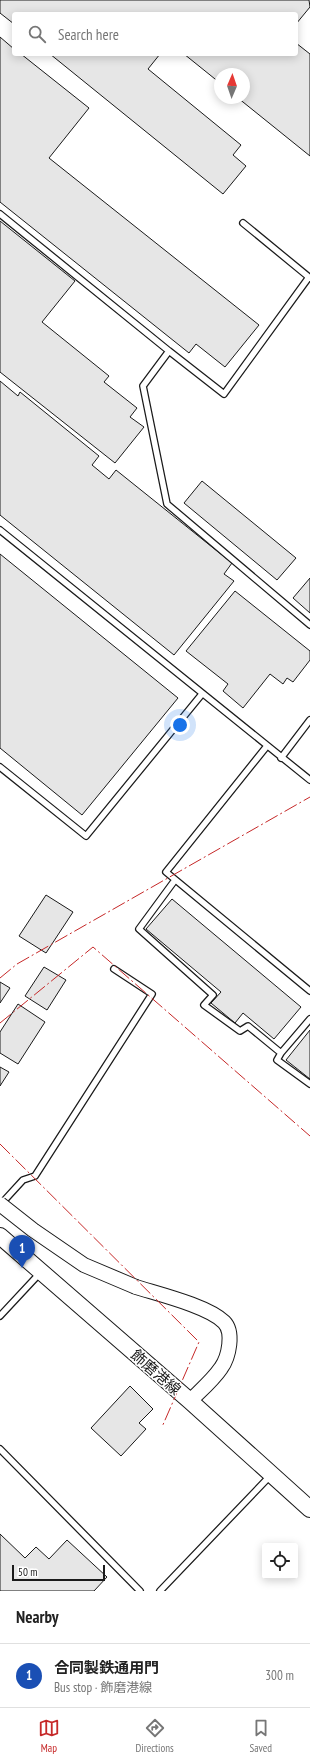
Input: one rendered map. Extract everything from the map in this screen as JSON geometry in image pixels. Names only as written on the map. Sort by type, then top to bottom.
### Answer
[{"type":"main road","name":"飾磨港線","points":[[0,1236],[190,1401],[310,1509]]},
{"type":"street","points":[[0,1204],[32,1230],[84,1265],[136,1287],[213,1314],[225,1323],[229,1337],[229,1353],[221,1368],[190,1401]]},
{"type":"lane","points":[[0,214],[224,394],[309,278],[243,223]]},
{"type":"lane","points":[[169,351],[143,386],[167,504],[310,625]]},
{"type":"lane","points":[[0,530],[310,780]]},
{"type":"lane","points":[[0,767],[86,836],[202,694]]},
{"type":"lane","points":[[281,758],[310,720]]},
{"type":"lane","points":[[267,746],[166,872],[310,991]]},
{"type":"lane","points":[[175,880],[139,929],[213,995],[204,1005],[240,1031],[248,1026],[281,1054]]},
{"type":"lane","points":[[0,1204],[22,1180],[35,1176],[152,994],[114,969]]},
{"type":"lane","points":[[310,1019],[277,1060],[310,1084]]},
{"type":"lane","points":[[0,1316],[41,1272]]},
{"type":"lane","points":[[0,1449],[140,1591]]},
{"type":"lane","points":[[160,1591],[271,1475]]},
{"type":"building","points":[[0,0],[309,0],[310,7],[298,22],[298,12],[12,12],[12,22],[0,13]]},
{"type":"building","points":[[0,37],[12,47],[12,56],[24,56],[89,108],[49,158],[259,325],[225,367],[196,344],[189,353],[0,202]]},
{"type":"building","points":[[298,45],[310,54],[310,156],[245,104],[250,104],[250,68],[214,68],[214,78],[186,56],[298,56]]},
{"type":"building","points":[[52,56],[158,56],[148,69],[241,145],[233,155],[246,166],[223,194]]},
{"type":"building","points":[[0,221],[75,281],[42,322],[109,376],[104,382],[137,408],[130,417],[144,427],[115,463],[0,372]]},
{"type":"building","points":[[0,381],[18,396],[20,392],[99,456],[92,465],[109,479],[116,470],[232,563],[224,574],[234,581],[174,655],[0,515]]},
{"type":"building","points":[[202,481],[296,558],[277,580],[184,503]]},
{"type":"building","points":[[0,554],[178,698],[82,815],[0,748]]},
{"type":"building","points":[[310,578],[310,613],[293,598]]},
{"type":"building","points":[[235,591],[310,651],[310,660],[293,682],[287,678],[283,684],[270,674],[243,708],[223,691],[228,684],[186,651]]},
{"type":"building","points":[[46,895],[73,912],[46,953],[19,936]]},
{"type":"building","points":[[172,899],[301,1007],[274,1039],[243,1013],[235,1023],[211,1003],[221,992],[146,929]]},
{"type":"building","points":[[44,967],[66,980],[47,1010],[25,996]]},
{"type":"building","points":[[0,982],[10,988],[0,1003]]},
{"type":"building","points":[[18,1004],[45,1022],[18,1064],[0,1053],[0,1032]]},
{"type":"building","points":[[310,1030],[310,1079],[286,1060]]},
{"type":"building","points":[[0,1067],[9,1072],[0,1086]]},
{"type":"building","points":[[130,1386],[153,1409],[139,1423],[146,1429],[121,1456],[91,1428]]},
{"type":"building","points":[[0,1534],[25,1558],[36,1547],[49,1559],[67,1540],[107,1577],[94,1591],[0,1591]]},
{"type":"power","points":[[0,978],[17,964],[310,797]]},
{"type":"power","points":[[0,1023],[93,947],[310,1136]]},
{"type":"power","points":[[0,1144],[199,1342],[162,1427]]},
{"type":"place","name":"合同製鉄通用門","points":[[22,1268]]}]
